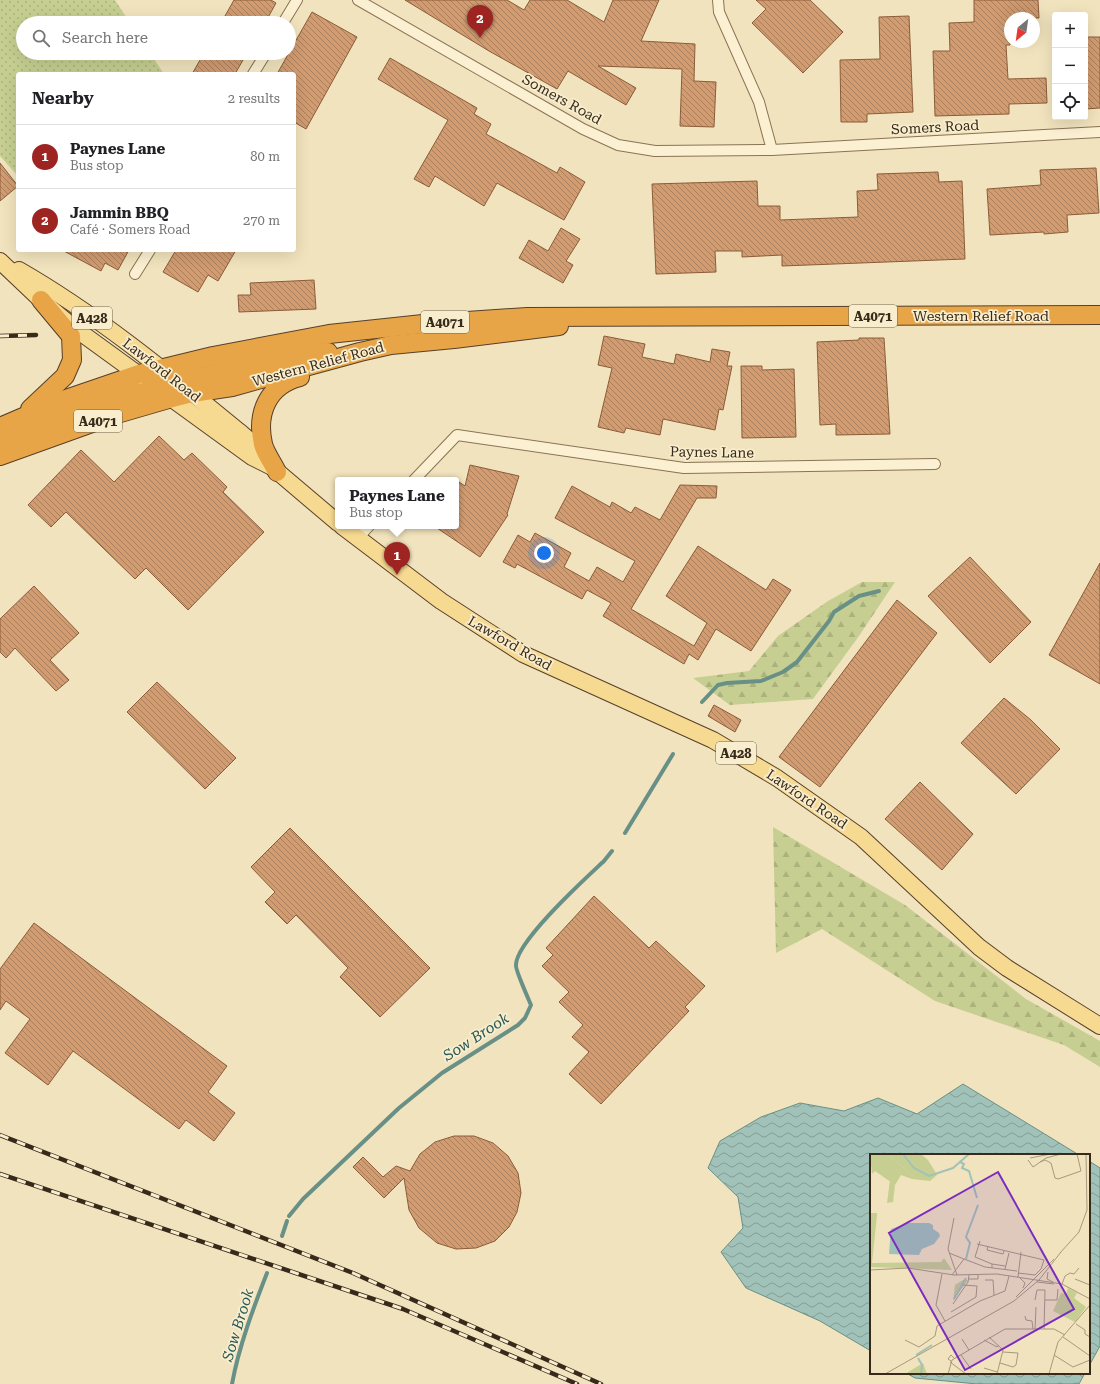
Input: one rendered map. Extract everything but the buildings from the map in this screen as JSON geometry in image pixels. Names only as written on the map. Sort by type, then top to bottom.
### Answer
[{"type":"highway","points":[[17,419],[65,376],[72,360],[71,336],[41,300]]},
{"type":"highway","name":"Western Relief Road","points":[[0,456],[117,414],[168,385],[213,356],[329,334],[424,324],[527,317],[1100,315]]},
{"type":"highway","name":"Western Relief Road","points":[[0,427],[63,400],[168,385],[232,387],[391,345],[454,340],[645,316]]},
{"type":"highway","points":[[274,470],[263,446],[261,425],[261,416],[271,394],[289,380],[351,365],[391,345]]},
{"type":"highway","points":[[0,439],[135,393],[168,385]]},
{"type":"main road","name":"Lawford Road","points":[[0,260],[41,300],[73,327],[168,385],[256,446],[274,470],[335,521]]},
{"type":"main road","name":"Lawford Road","points":[[0,260],[50,288],[132,345],[168,385]]},
{"type":"main road","name":"Lawford Road","points":[[345,529],[441,601],[523,654],[707,737],[777,778],[861,837],[979,947],[1007,968],[1100,1026]]},
{"type":"street","points":[[287,16],[297,0]]},
{"type":"street","name":"Somers Road","points":[[358,0],[583,129],[618,145],[655,151],[772,150],[1100,132]]},
{"type":"street","points":[[718,0],[719,12],[759,102],[772,150]]},
{"type":"street","points":[[254,72],[262,60]]},
{"type":"street","points":[[135,274],[149,252]]},
{"type":"street","name":"Paynes Lane","points":[[417,477],[457,435],[684,468],[935,464]]},
{"type":"street","points":[[357,539],[366,529]]},
{"type":"green space","points":[[0,0],[115,0],[125,16],[16,16],[16,60],[155,60],[163,72],[16,72],[16,174],[0,156]]},
{"type":"green space","points":[[862,582],[895,582],[859,636],[813,699],[730,705],[693,678],[749,671],[778,636],[828,601]]},
{"type":"green space","points":[[773,827],[905,905],[1026,999],[1100,1041],[1100,1067],[1064,1045],[935,1001],[822,929],[776,953]]},
{"type":"water","points":[[963,1084],[1077,1154],[870,1154],[870,1350],[820,1321],[746,1288],[721,1252],[743,1228],[738,1197],[708,1168],[720,1141],[761,1117],[800,1103],[844,1111],[878,1098],[917,1114]]},
{"type":"water","points":[[1090,1162],[1100,1168],[1100,1346],[1090,1364]]},
{"type":"water","points":[[908,1374],[1084,1374],[1079,1384],[977,1384],[915,1378]]},
{"type":"waterway","name":"Sow Brook","points":[[702,702],[718,685],[761,681],[783,672],[797,662],[829,621],[834,612],[859,596],[879,591]]},
{"type":"waterway","name":"Sow Brook","points":[[625,833],[673,754]]},
{"type":"waterway","name":"Sow Brook","points":[[289,1216],[303,1199],[399,1108],[442,1073],[518,1025],[525,1018],[531,1005],[516,968],[519,954],[527,941],[553,910],[604,861],[612,851]]},
{"type":"waterway","points":[[282,1236],[287,1221]]},
{"type":"waterway","name":"Sow Brook","points":[[232,1384],[242,1342],[267,1273]]},
{"type":"railway","points":[[0,336],[36,335]]},
{"type":"railway","points":[[0,1135],[353,1273],[601,1384]]},
{"type":"railway","points":[[0,1174],[403,1309],[577,1384]]},
{"type":"place","name":"Jammin BBQ","points":[[480,38]]},
{"type":"place","name":"Paynes Lane","points":[[397,575]]}]
